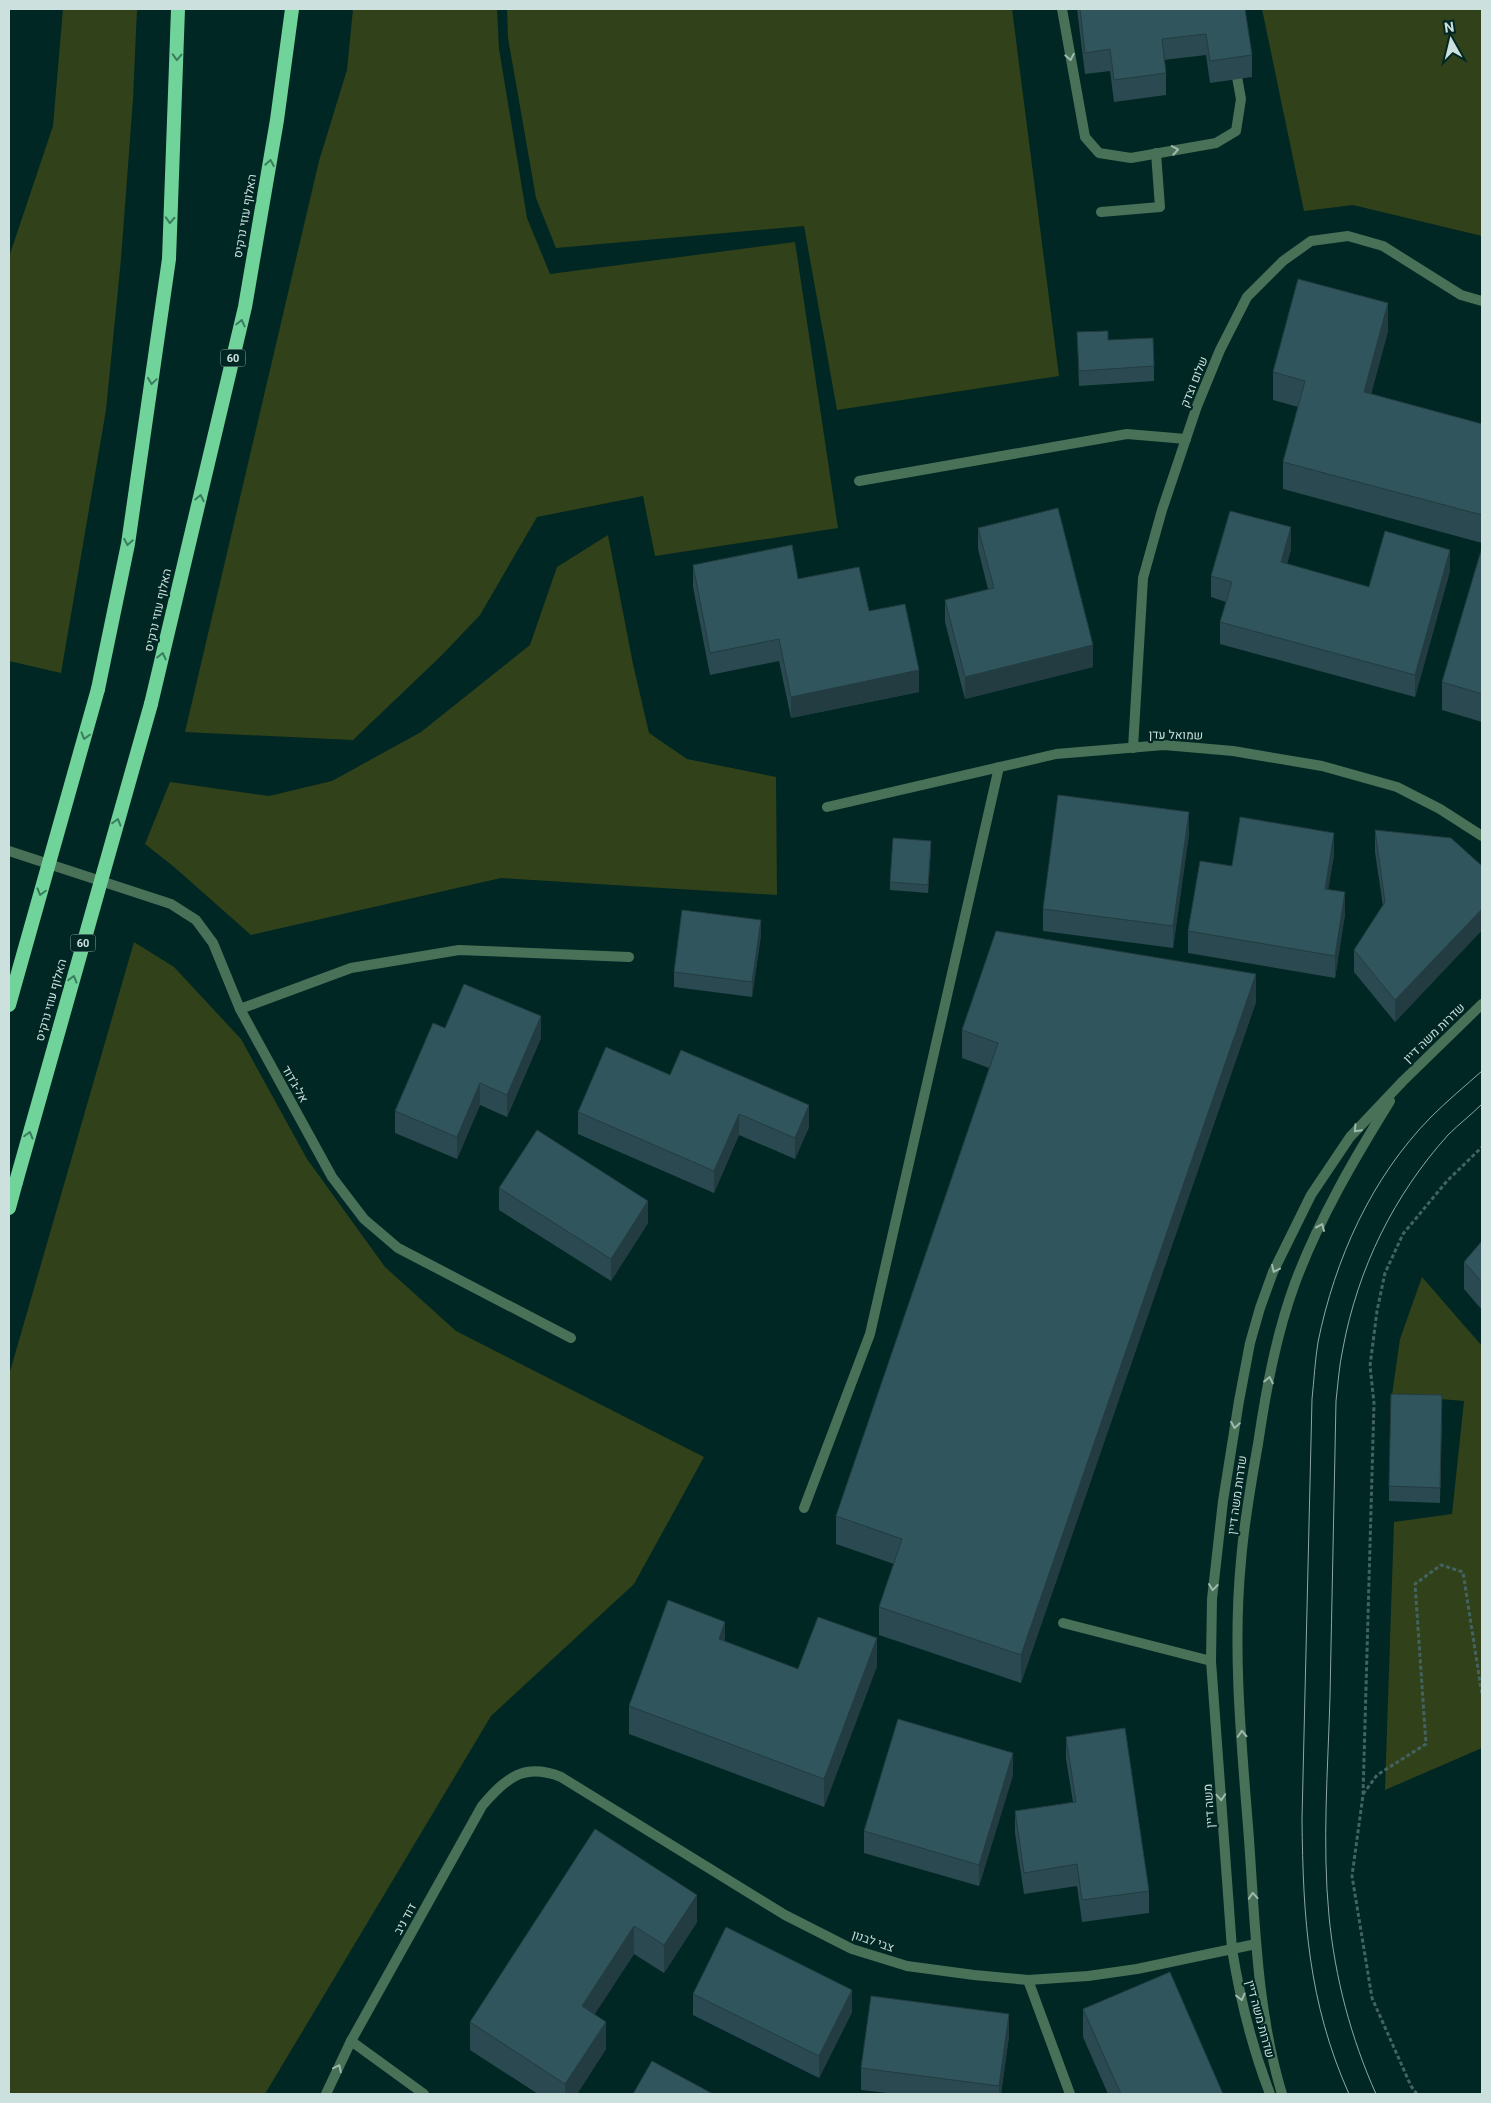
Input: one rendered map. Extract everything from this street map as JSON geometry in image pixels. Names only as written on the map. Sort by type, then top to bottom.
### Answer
[{"type":"highway","points":[[9,1005],[98,689],[128,544],[169,259],[178,9]]},
{"type":"highway","name":"האלוף עוזי נרקיס","points":[[9,1208],[150,704],[245,306],[277,120],[292,9]]},
{"type":"street","points":[[1062,9],[1085,137],[1099,153],[1131,158],[1216,143],[1236,131],[1241,99],[1233,54]]},
{"type":"street","points":[[1101,212],[1160,206],[1156,153]]},
{"type":"street","name":"שלום וצדק","points":[[1133,748],[1143,578],[1162,510],[1197,406],[1220,350],[1247,297],[1283,261],[1311,241],[1348,236],[1383,246],[1461,294],[1482,300]]},
{"type":"street","points":[[859,481],[1127,434],[1186,438]]},
{"type":"street","name":"שמואל עדן","points":[[827,807],[1056,754],[1164,745],[1233,751],[1322,766],[1397,787],[1440,808],[1482,836]]},
{"type":"street","points":[[804,1508],[870,1334],[999,766]]},
{"type":"street","name":"אל-ג'דוד","points":[[9,851],[170,904],[196,920],[213,943],[240,1009],[332,1177],[364,1219],[398,1248],[571,1338]]},
{"type":"street","points":[[240,1009],[351,968],[459,950],[629,957]]},
{"type":"street","name":"שדרות משה דיין","points":[[1212,1661],[1212,1599],[1223,1501],[1247,1357],[1260,1308],[1273,1272],[1311,1195],[1350,1137],[1402,1081],[1482,1004]]},
{"type":"street","name":"שדרות משה דיין","points":[[1256,1944],[1238,1673],[1238,1617],[1242,1553],[1263,1409],[1273,1359],[1295,1283],[1328,1209],[1357,1155],[1402,1081]]},
{"type":"street","points":[[1063,1623],[1212,1661]]},
{"type":"street","name":"משה דיין","points":[[1212,1661],[1232,1949]]},
{"type":"street","name":"צבי לבנון","points":[[525,1771],[545,1771],[561,1777],[785,1915],[852,1949],[907,1966],[1028,1980],[1088,1976],[1137,1969],[1256,1944]]},
{"type":"street","name":"דוד ניב","points":[[326,2094],[351,2041],[482,1806],[499,1787],[525,1771]]},
{"type":"street","points":[[1256,1944],[1261,1995],[1282,2094]]},
{"type":"street","name":"שדרות משה דיין","points":[[1232,1949],[1237,1982],[1254,2051],[1270,2094]]},
{"type":"street","points":[[1028,1980],[1070,2094]]},
{"type":"street","points":[[351,2041],[424,2094]]},
{"type":"path","points":[[1416,2094],[1372,1998],[1352,1876],[1362,1795],[1374,1403],[1370,1366],[1377,1311],[1385,1273],[1403,1234],[1447,1181],[1482,1148]]},
{"type":"path","points":[[1362,1795],[1377,1775],[1426,1744],[1415,1584],[1441,1565],[1463,1572],[1480,1693],[1482,1695]]},
{"type":"green space","points":[[63,9],[137,9],[133,99],[121,259],[106,410],[61,673],[9,661],[9,257],[53,126]]},
{"type":"green space","points":[[353,9],[497,9],[499,49],[527,218],[550,274],[795,242],[838,528],[655,556],[643,496],[537,517],[480,615],[442,655],[353,740],[185,732],[319,161],[347,70]]},
{"type":"green space","points":[[507,9],[1012,9],[1059,376],[837,410],[804,226],[556,248],[536,198],[508,38]]},
{"type":"green space","points":[[1262,9],[1482,9],[1482,236],[1353,205],[1304,211]]},
{"type":"green space","points":[[608,535],[633,664],[649,733],[687,759],[776,777],[777,895],[501,878],[251,935],[173,866],[145,844],[170,782],[269,796],[332,781],[421,732],[530,645],[557,567]]},
{"type":"green space","points":[[134,942],[174,967],[241,1039],[307,1159],[385,1267],[456,1331],[704,1457],[634,1584],[491,1716],[265,2094],[9,2094],[9,1375]]},
{"type":"green space","points":[[1422,1277],[1482,1346],[1482,1748],[1385,1790],[1394,1522],[1452,1514],[1464,1401],[1392,1395],[1400,1339]]},
{"type":"building","points":[[1080,9],[1245,9],[1252,55],[1210,61],[1206,34],[1162,39],[1166,73],[1114,80],[1110,49],[1085,53]]},
{"type":"building","points":[[1298,279],[1388,303],[1364,392],[1482,424],[1482,515],[1283,462],[1305,381],[1273,372]]},
{"type":"building","points":[[1108,331],[1108,340],[1153,338],[1154,366],[1079,371],[1077,332]]},
{"type":"building","points":[[1058,508],[1093,645],[965,677],[945,600],[994,588],[978,528]]},
{"type":"building","points":[[1230,511],[1291,527],[1281,562],[1369,587],[1385,531],[1450,550],[1415,675],[1220,622],[1232,582],[1211,576]]},
{"type":"building","points":[[792,545],[798,579],[859,567],[869,611],[905,604],[919,670],[791,697],[779,639],[710,653],[693,565]]},
{"type":"building","points":[[1482,552],[1482,694],[1442,682]]},
{"type":"building","points":[[1058,795],[1189,812],[1173,926],[1043,909]]},
{"type":"building","points":[[1240,817],[1334,833],[1325,889],[1345,892],[1335,956],[1188,931],[1200,861],[1232,866]]},
{"type":"building","points":[[1375,830],[1451,838],[1482,866],[1482,909],[1395,1000],[1354,950],[1385,902]]},
{"type":"building","points":[[893,838],[931,841],[928,885],[890,882]]},
{"type":"building","points":[[682,910],[761,920],[752,982],[674,972]]},
{"type":"building","points":[[996,931],[1256,974],[1021,1655],[879,1607],[902,1539],[836,1516],[998,1043],[962,1030]]},
{"type":"building","points":[[464,984],[541,1016],[507,1095],[480,1083],[457,1137],[395,1111],[433,1023],[445,1028]]},
{"type":"building","points":[[606,1047],[670,1075],[681,1050],[809,1105],[795,1138],[739,1114],[714,1171],[578,1112]]},
{"type":"building","points":[[537,1130],[648,1201],[611,1259],[499,1188]]},
{"type":"building","points":[[1482,1241],[1482,1282],[1464,1262]]},
{"type":"building","points":[[1391,1394],[1442,1395],[1440,1488],[1389,1486]]},
{"type":"building","points":[[668,1600],[725,1622],[719,1639],[798,1669],[818,1617],[877,1638],[824,1779],[629,1706]]},
{"type":"building","points":[[898,1719],[1013,1753],[979,1865],[864,1831]]},
{"type":"building","points":[[1125,1728],[1149,1891],[1082,1900],[1077,1864],[1024,1873],[1015,1811],[1076,1802],[1066,1737]]},
{"type":"building","points":[[595,1829],[697,1895],[664,1945],[634,1926],[582,2006],[606,2022],[565,2084],[470,2022]]},
{"type":"building","points":[[726,1927],[852,1990],[819,2056],[693,1994]]},
{"type":"building","points":[[1170,1972],[1223,2094],[1121,2094],[1083,2009]]},
{"type":"building","points":[[871,1996],[1009,2014],[999,2086],[861,2068]]},
{"type":"building","points":[[652,2061],[713,2094],[633,2094]]},
{"type":"tram line","points":[[1349,2094],[1335,2060],[1316,1993],[1310,1959],[1304,1891],[1302,1819],[1312,1399],[1317,1349],[1334,1280],[1345,1250],[1373,1193],[1390,1166],[1431,1117],[1482,1071]]},
{"type":"tram line","points":[[1376,2094],[1359,2051],[1345,2007],[1335,1962],[1327,1889],[1326,1806],[1338,1382],[1342,1355],[1358,1289],[1381,1234],[1411,1182],[1429,1158],[1448,1135],[1482,1104]]}]
